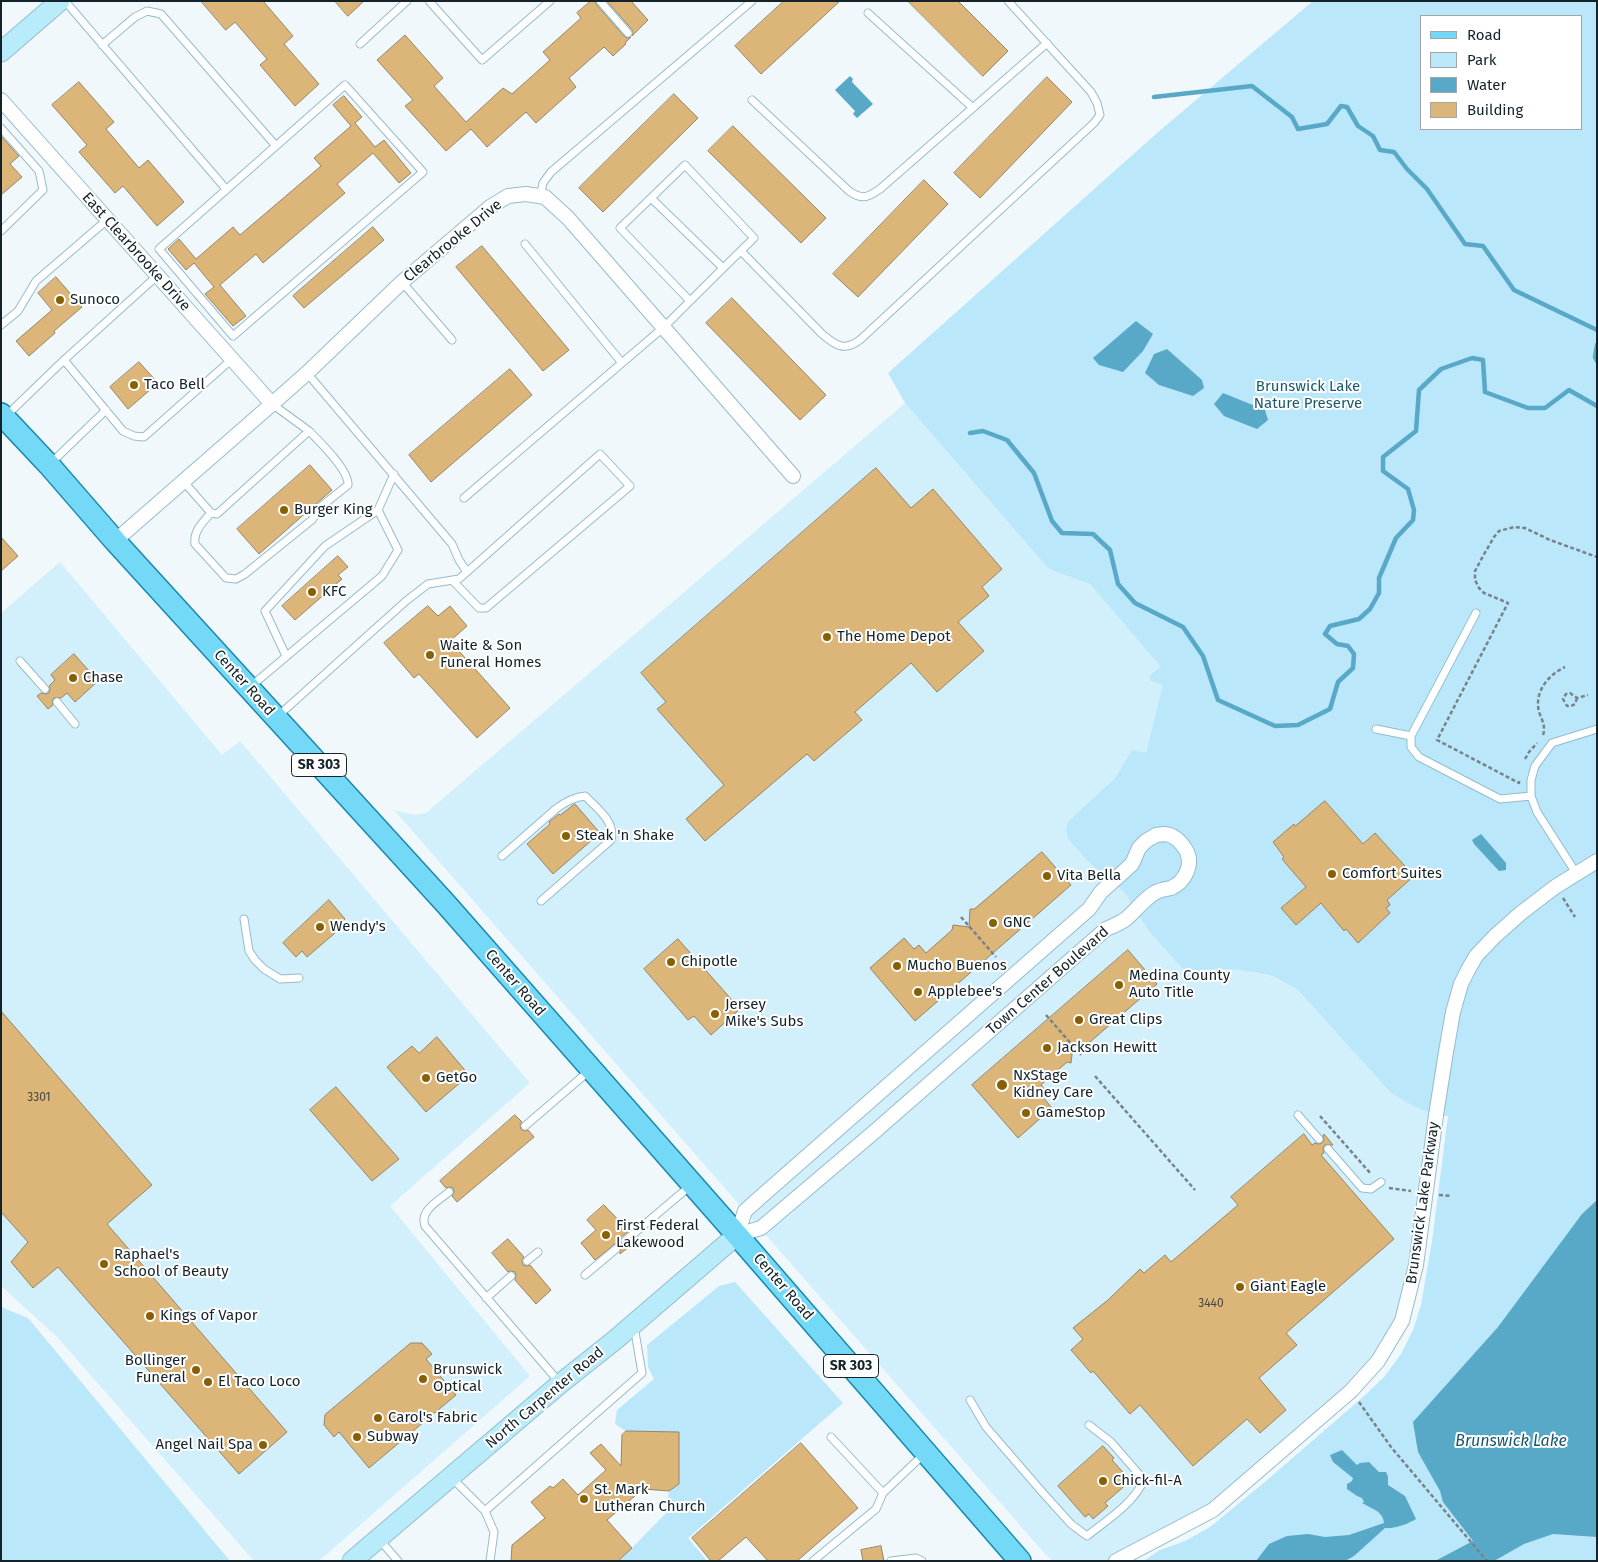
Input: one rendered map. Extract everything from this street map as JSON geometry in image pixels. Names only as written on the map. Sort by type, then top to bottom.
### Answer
[{"type":"main road","name":"Center Road","points":[[3,416],[446,904],[693,1184],[1020,1561]]},
{"type":"street","points":[[1,52],[60,1]]},
{"type":"street","name":"East Clearbrooke Drive","points":[[1,100],[272,404]]},
{"type":"street","name":"Clearbrooke Drive","points":[[115,541],[307,373],[402,282],[490,207],[508,196],[526,194],[540,197]]},
{"type":"street","points":[[540,197],[545,198],[568,218],[793,476]]},
{"type":"street","name":"Town Center Boulevard","points":[[1165,834],[1173,836],[1181,844],[1186,850],[1190,862],[1187,873],[1180,881],[1172,887],[1155,892],[1125,920],[1106,929],[762,1228],[737,1235],[745,1211],[1088,909],[1101,892],[1132,864],[1139,848],[1146,841],[1156,835],[1165,834]]},
{"type":"street","name":"Brunswick Lake Parkway","points":[[1116,1561],[1213,1510],[1352,1391],[1378,1361],[1402,1321],[1416,1265],[1436,1115],[1453,1012],[1468,970],[1476,956],[1521,912],[1555,886],[1597,861]]},
{"type":"street","name":"North Carpenter Road","points":[[352,1561],[737,1235]]},
{"type":"lane","points":[[65,1],[226,189]]},
{"type":"lane","points":[[360,44],[407,1]]},
{"type":"lane","points":[[429,1],[482,60],[550,1]]},
{"type":"lane","points":[[600,1],[628,33]]},
{"type":"lane","points":[[540,197],[543,183],[551,172],[752,1]]},
{"type":"lane","points":[[741,251],[831,342],[848,347],[855,344],[1080,136],[1100,115],[1092,92],[1008,1]]},
{"type":"lane","points":[[102,45],[135,16],[147,11],[161,14],[276,146]]},
{"type":"lane","points":[[868,13],[973,108]]},
{"type":"lane","points":[[752,100],[849,191],[858,197],[867,197],[880,189],[1047,43]]},
{"type":"lane","points":[[345,85],[423,172],[233,336],[159,249],[226,189],[345,85]]},
{"type":"lane","points":[[1,128],[39,171],[43,190],[1,231]]},
{"type":"lane","points":[[464,498],[664,327],[754,238],[685,165],[620,228],[690,301]]},
{"type":"lane","points":[[651,198],[723,268]]},
{"type":"lane","points":[[1,325],[18,311],[36,281],[108,220]]},
{"type":"lane","points":[[525,244],[622,362]]},
{"type":"lane","points":[[3,416],[157,276]]},
{"type":"lane","points":[[402,282],[452,340]]},
{"type":"lane","points":[[64,360],[124,432],[144,437],[231,360]]},
{"type":"lane","points":[[307,373],[452,544],[467,572]]},
{"type":"lane","points":[[210,513],[196,531],[195,544],[221,574],[226,578],[236,579],[312,520],[318,508],[348,484],[345,472],[309,431],[272,404]]},
{"type":"lane","points":[[49,465],[106,410]]},
{"type":"lane","points":[[184,482],[210,513],[216,514],[309,431]]},
{"type":"lane","points":[[276,718],[406,600],[428,584],[459,579],[600,454],[630,486],[486,608],[479,608],[453,580]]},
{"type":"lane","points":[[286,656],[265,611],[325,546],[378,510],[394,474]]},
{"type":"lane","points":[[249,688],[382,576],[398,550],[378,510]]},
{"type":"lane","points":[[1476,612],[1411,736],[1411,747],[1419,757],[1500,799],[1531,796]]},
{"type":"lane","points":[[20,661],[45,689]]},
{"type":"lane","points":[[56,702],[75,724]]},
{"type":"lane","points":[[1376,728],[1411,736]]},
{"type":"lane","points":[[1576,873],[1537,812],[1531,796],[1532,780],[1535,766],[1552,743],[1597,729]]},
{"type":"lane","points":[[502,856],[557,808],[577,796],[585,796],[598,809],[610,824],[613,835],[611,840],[541,901]]},
{"type":"lane","points":[[244,919],[249,952],[255,960],[264,969],[280,979],[299,978]]},
{"type":"lane","points":[[525,1126],[591,1069]]},
{"type":"lane","points":[[1298,1115],[1319,1139]]},
{"type":"lane","points":[[1328,1150],[1362,1188],[1371,1190],[1381,1182]]},
{"type":"lane","points":[[625,1241],[693,1184]]},
{"type":"lane","points":[[449,1192],[423,1215],[424,1226],[561,1383]]},
{"type":"lane","points":[[585,1275],[616,1249]]},
{"type":"lane","points":[[527,1261],[538,1252]]},
{"type":"lane","points":[[486,1298],[511,1276]]},
{"type":"lane","points":[[485,1512],[642,1373],[633,1324]]},
{"type":"lane","points":[[970,1400],[986,1427],[1043,1493],[1071,1524],[1088,1536],[1127,1503],[1139,1490],[1144,1480],[1111,1442],[1089,1425]]},
{"type":"lane","points":[[831,1437],[883,1493]]},
{"type":"lane","points":[[813,1561],[876,1509],[883,1493],[926,1452]]},
{"type":"lane","points":[[451,1476],[485,1512],[494,1532],[490,1561]]},
{"type":"lane","points":[[379,1538],[398,1561]]},
{"type":"lane","points":[[891,1561],[916,1558],[922,1561]]},
{"type":"path","points":[[1522,774],[1518,783],[1437,740],[1508,603],[1484,593],[1475,580],[1476,571],[1494,536],[1499,532],[1514,527],[1525,528],[1550,540],[1597,557]]},
{"type":"path","points":[[1543,736],[1545,731],[1538,705],[1539,697],[1550,675],[1565,667]]},
{"type":"path","points":[[1570,692],[1577,698],[1576,704],[1571,706],[1567,706],[1563,702],[1564,696],[1570,692]]},
{"type":"path","points":[[1577,698],[1588,695]]},
{"type":"path","points":[[1524,760],[1538,742]]},
{"type":"path","points":[[1562,897],[1575,916]]},
{"type":"path","points":[[961,917],[996,957]]},
{"type":"path","points":[[1046,1015],[1081,1055]]},
{"type":"path","points":[[1095,1076],[1195,1190]]},
{"type":"path","points":[[1320,1116],[1371,1174]]},
{"type":"path","points":[[1389,1188],[1415,1192]]},
{"type":"path","points":[[1438,1194],[1452,1196]]},
{"type":"path","points":[[1352,1391],[1391,1447],[1487,1561]]},
{"type":"shaded area","points":[[905,403],[1049,568],[1090,584],[1161,667],[1164,685],[1146,754],[1132,750],[1115,778],[1095,798],[1093,866],[1124,892],[1191,973],[1205,970],[1240,970],[1272,977],[1298,990],[1391,1093],[1436,1115],[1402,1321],[1351,1391],[1213,1510],[1116,1561],[1053,1561],[1046,1555],[394,810],[414,815],[426,813]]},
{"type":"shaded area","points":[[60,562],[222,755],[240,741],[530,1083],[390,1206],[530,1376],[319,1561],[254,1561],[57,1337],[1,1286],[1,613]]},
{"type":"green space","name":"Brunswick Lake Nature Preserve","points":[[1313,1],[1597,1],[1597,1561],[1143,1561],[1160,1550],[1185,1541],[1210,1527],[1363,1397],[1384,1377],[1401,1354],[1413,1330],[1421,1305],[1432,1241],[1448,1116],[1436,1115],[1413,1106],[1391,1093],[1298,990],[1272,976],[1240,970],[1222,969],[1191,973],[1182,968],[1149,931],[1124,892],[1093,866],[1068,839],[1066,830],[1068,822],[1115,778],[1132,750],[1146,753],[1163,685],[1151,681],[1149,676],[1161,667],[1090,584],[1049,569],[905,403],[888,373],[1157,133]]},
{"type":"green space","points":[[735,1282],[843,1403],[688,1538],[707,1561],[618,1561],[666,1513],[669,1491],[679,1484],[679,1432],[626,1431],[615,1424],[617,1410],[654,1379],[648,1367],[647,1345],[719,1286]]},
{"type":"green space","points":[[1,1307],[28,1318],[230,1561],[1,1561]]},
{"type":"water","points":[[850,76],[853,79],[852,82],[873,104],[857,118],[853,114],[855,111],[835,90]]},
{"type":"water","points":[[1136,321],[1153,334],[1143,351],[1123,372],[1099,365],[1093,358]]},
{"type":"water","points":[[1167,349],[1202,380],[1204,388],[1193,396],[1159,385],[1145,373],[1154,354]]},
{"type":"water","points":[[1223,393],[1265,410],[1268,420],[1257,429],[1224,416],[1214,404]]},
{"type":"water","points":[[1481,834],[1506,863],[1506,870],[1499,871],[1474,844],[1472,840]]},
{"type":"water","name":"Brunswick Lake","points":[[1597,1200],[1597,1537],[1553,1534],[1524,1544],[1494,1561],[1435,1561],[1473,1541],[1443,1502],[1440,1491],[1418,1452],[1413,1422],[1498,1327],[1582,1214]]},
{"type":"water","points":[[1342,1450],[1357,1465],[1369,1462],[1379,1472],[1386,1472],[1388,1485],[1405,1496],[1416,1519],[1401,1526],[1385,1528],[1354,1556],[1345,1561],[1256,1561],[1269,1544],[1287,1536],[1308,1534],[1325,1537],[1349,1535],[1384,1523],[1379,1513],[1362,1503],[1364,1502],[1362,1498],[1347,1489],[1347,1484],[1353,1478],[1333,1462],[1330,1455]]},
{"type":"building","points":[[201,1],[263,1],[293,36],[284,44],[319,84],[295,106],[260,65],[267,59],[235,22],[226,30]]},
{"type":"building","points":[[335,1],[364,1],[348,16]]},
{"type":"building","points":[[591,1],[595,1],[624,36],[627,38],[631,37],[613,56],[604,47],[569,78],[576,87],[536,123],[526,112],[487,147],[471,129],[446,151],[405,106],[413,100],[377,60],[405,35],[443,78],[434,86],[466,122],[503,88],[512,94],[550,60],[543,52],[581,18],[577,13]]},
{"type":"building","points":[[607,1],[631,1],[648,20],[632,36],[632,30]]},
{"type":"building","points":[[784,1],[840,1],[761,74],[735,46]]},
{"type":"building","points":[[908,1],[958,1],[1008,51],[983,76]]},
{"type":"building","points":[[1047,77],[1072,102],[980,198],[954,173]]},
{"type":"building","points":[[79,82],[114,122],[106,129],[139,168],[148,160],[184,202],[157,226],[123,186],[115,193],[79,152],[87,145],[52,105]]},
{"type":"building","points":[[674,94],[698,118],[603,212],[579,188]]},
{"type":"building","points":[[344,96],[362,117],[355,123],[375,147],[384,140],[411,173],[399,183],[373,153],[337,184],[345,193],[263,263],[256,254],[220,285],[246,316],[233,326],[205,294],[214,287],[194,263],[186,270],[168,249],[179,239],[196,259],[233,227],[240,235],[321,166],[314,158],[351,126],[333,105]]},
{"type":"building","points":[[733,126],[826,218],[801,243],[708,151]]},
{"type":"building","points":[[1,136],[19,156],[10,164],[22,177],[1,195]]},
{"type":"building","points":[[924,180],[948,204],[858,297],[833,274]]},
{"type":"building","points":[[373,227],[384,240],[304,308],[293,296]]},
{"type":"building","points":[[482,246],[569,350],[543,371],[456,267]]},
{"type":"building","points":[[56,277],[82,307],[29,356],[16,341],[52,310],[38,293]]},
{"type":"building","points":[[732,298],[826,395],[800,420],[706,323]]},
{"type":"building","name":"Taco Bell","points":[[139,362],[158,383],[128,409],[110,387]]},
{"type":"building","points":[[510,369],[532,395],[431,482],[409,455]]},
{"type":"building","name":"Burger King","points":[[310,465],[332,490],[259,554],[237,529]]},
{"type":"building","name":"The Home Depot","points":[[876,468],[911,508],[933,489],[1002,569],[982,587],[989,596],[958,622],[984,651],[937,692],[911,663],[855,712],[862,720],[814,761],[807,754],[705,841],[686,819],[724,785],[657,709],[666,702],[641,673]]},
{"type":"building","points":[[1,537],[18,556],[1,571]]},
{"type":"building","name":"KFC","points":[[338,556],[348,567],[338,575],[342,579],[295,620],[282,606]]},
{"type":"building","points":[[428,606],[438,616],[450,606],[467,626],[450,641],[510,708],[477,738],[419,674],[414,678],[384,643]]},
{"type":"building","points":[[74,654],[98,681],[75,702],[67,693],[61,698],[54,698],[52,701],[53,705],[48,709],[37,696],[41,693],[49,693],[49,686],[55,680],[51,675]]},
{"type":"building","name":"Comfort Suites","points":[[1325,801],[1363,844],[1375,833],[1414,876],[1387,900],[1390,905],[1386,908],[1390,913],[1358,943],[1346,929],[1344,931],[1321,903],[1296,925],[1281,908],[1306,887],[1282,859],[1284,857],[1273,842]]},
{"type":"building","points":[[575,804],[600,833],[553,874],[527,844],[550,824],[549,822]]},
{"type":"building","points":[[1042,852],[1071,885],[915,1021],[870,968],[904,938],[914,949],[919,945],[926,953],[952,930],[953,925],[969,927],[970,909],[974,909]]},
{"type":"building","points":[[329,900],[345,919],[333,930],[335,933],[307,957],[302,951],[296,957],[283,943]]},
{"type":"building","points":[[678,939],[740,1009],[711,1035],[694,1016],[688,1020],[644,969]]},
{"type":"building","points":[[1128,950],[1157,984],[1090,1042],[1090,1047],[1073,1046],[1071,1063],[1067,1062],[1041,1085],[1047,1092],[1042,1096],[1052,1108],[1018,1138],[972,1085]]},
{"type":"building","points":[[1,1011],[152,1185],[107,1224],[287,1432],[239,1474],[58,1267],[33,1288],[11,1262],[28,1242],[1,1212]]},
{"type":"building","points":[[437,1037],[469,1075],[426,1112],[387,1067],[412,1046],[419,1053]]},
{"type":"building","points":[[336,1087],[399,1159],[372,1181],[310,1110]]},
{"type":"building","points":[[515,1115],[522,1122],[520,1125],[521,1129],[524,1131],[528,1130],[534,1137],[457,1202],[452,1196],[453,1188],[446,1188],[440,1181]]},
{"type":"building","points":[[1304,1134],[1312,1145],[1322,1143],[1324,1134],[1333,1145],[1325,1145],[1323,1148],[1324,1153],[1321,1155],[1394,1239],[1286,1333],[1297,1345],[1259,1378],[1286,1410],[1260,1433],[1247,1419],[1193,1466],[1140,1405],[1130,1414],[1093,1371],[1091,1373],[1071,1350],[1083,1339],[1073,1328],[1108,1300],[1140,1269],[1144,1273],[1165,1255],[1171,1262],[1238,1205],[1231,1197]]},
{"type":"building","points":[[604,1205],[629,1231],[621,1237],[620,1241],[623,1246],[630,1246],[620,1254],[620,1246],[615,1244],[595,1260],[581,1243],[596,1230],[587,1220]]},
{"type":"building","points":[[508,1239],[524,1257],[523,1265],[530,1265],[551,1290],[536,1304],[515,1280],[515,1272],[508,1272],[492,1253]]},
{"type":"building","points":[[411,1343],[422,1343],[432,1354],[426,1359],[456,1395],[369,1468],[339,1432],[334,1437],[324,1425],[325,1415]]},
{"type":"building","name":"St. Mark Lutheran Church","points":[[626,1431],[679,1432],[679,1484],[669,1491],[643,1489],[607,1520],[632,1548],[618,1561],[511,1561],[512,1545],[545,1518],[531,1502],[550,1486],[553,1488],[563,1479],[578,1495],[606,1470],[590,1453],[601,1444],[621,1466],[622,1435]]},
{"type":"building","points":[[801,1443],[858,1508],[797,1561],[768,1561],[746,1537],[718,1561],[711,1561],[692,1538]]},
{"type":"building","points":[[1103,1446],[1114,1458],[1112,1460],[1129,1479],[1126,1482],[1128,1483],[1105,1503],[1108,1506],[1093,1519],[1089,1514],[1085,1517],[1058,1486]]},
{"type":"building","points":[[881,1546],[884,1561],[863,1561],[861,1550]]},
{"type":"waterway","points":[[1154,97],[1252,86],[1292,117],[1298,129],[1327,124],[1341,106],[1347,107],[1358,126],[1373,136],[1380,150],[1394,152],[1407,169],[1427,189],[1465,244],[1483,246],[1514,290],[1597,330]]},
{"type":"waterway","points":[[1597,345],[1595,357],[1597,361]]},
{"type":"waterway","points":[[970,433],[983,431],[1007,440],[1034,473],[1052,521],[1062,533],[1093,534],[1110,550],[1118,584],[1135,603],[1183,627],[1203,656],[1218,700],[1275,726],[1298,725],[1330,709],[1338,682],[1353,668],[1354,654],[1348,646],[1337,644],[1325,634],[1330,626],[1359,619],[1370,609],[1379,593],[1379,578],[1396,538],[1413,520],[1414,510],[1408,489],[1383,471],[1383,457],[1416,431],[1419,390],[1441,369],[1472,358],[1483,360],[1485,392],[1528,408],[1545,408],[1569,390],[1597,406]]},
{"type":"place","name":"Sunoco","points":[[60,300]]},
{"type":"place","name":"Taco Bell","points":[[134,385]]},
{"type":"place","name":"Burger King","points":[[284,510]]},
{"type":"place","name":"KFC","points":[[312,592]]},
{"type":"place","name":"The Home Depot","points":[[827,637]]},
{"type":"place","name":"Waite & Son Funeral Homes","points":[[430,655]]},
{"type":"place","name":"Chase","points":[[73,678]]},
{"type":"place","name":"Steak 'n Shake","points":[[566,836]]},
{"type":"place","name":"Comfort Suites","points":[[1332,874]]},
{"type":"place","name":"Vita Bella","points":[[1047,876]]},
{"type":"place","name":"GNC","points":[[993,923]]},
{"type":"place","name":"Wendy's","points":[[320,927]]},
{"type":"place","name":"Chipotle","points":[[671,962]]},
{"type":"place","name":"Mucho Buenos","points":[[897,966]]},
{"type":"place","name":"Medina County Auto Title","points":[[1119,985]]},
{"type":"place","name":"Applebee's","points":[[918,992]]},
{"type":"place","name":"Jersey Mike's Subs","points":[[715,1014]]},
{"type":"place","name":"Great Clips","points":[[1079,1020]]},
{"type":"place","name":"Jackson Hewitt","points":[[1047,1048]]},
{"type":"place","name":"GetGo","points":[[426,1078]]},
{"type":"place","name":"NxStage Kidney Care","points":[[1002,1085]]},
{"type":"place","name":"GameStop","points":[[1026,1113]]},
{"type":"place","name":"First Federal Lakewood","points":[[606,1235]]},
{"type":"place","name":"Raphael's School of Beauty","points":[[104,1264]]},
{"type":"place","name":"Giant Eagle","points":[[1240,1287]]},
{"type":"place","name":"Kings of Vapor","points":[[150,1316]]},
{"type":"place","name":"Bollinger Funeral","points":[[196,1370]]},
{"type":"place","name":"Brunswick Optical","points":[[423,1379]]},
{"type":"place","name":"El Taco Loco","points":[[208,1382]]},
{"type":"place","name":"Carol's Fabric","points":[[378,1418]]},
{"type":"place","name":"Subway","points":[[357,1437]]},
{"type":"place","name":"Angel Nail Spa","points":[[263,1445]]},
{"type":"place","name":"Chick-fil-A","points":[[1103,1481]]},
{"type":"place","name":"St. Mark Lutheran Church","points":[[584,1499]]}]
